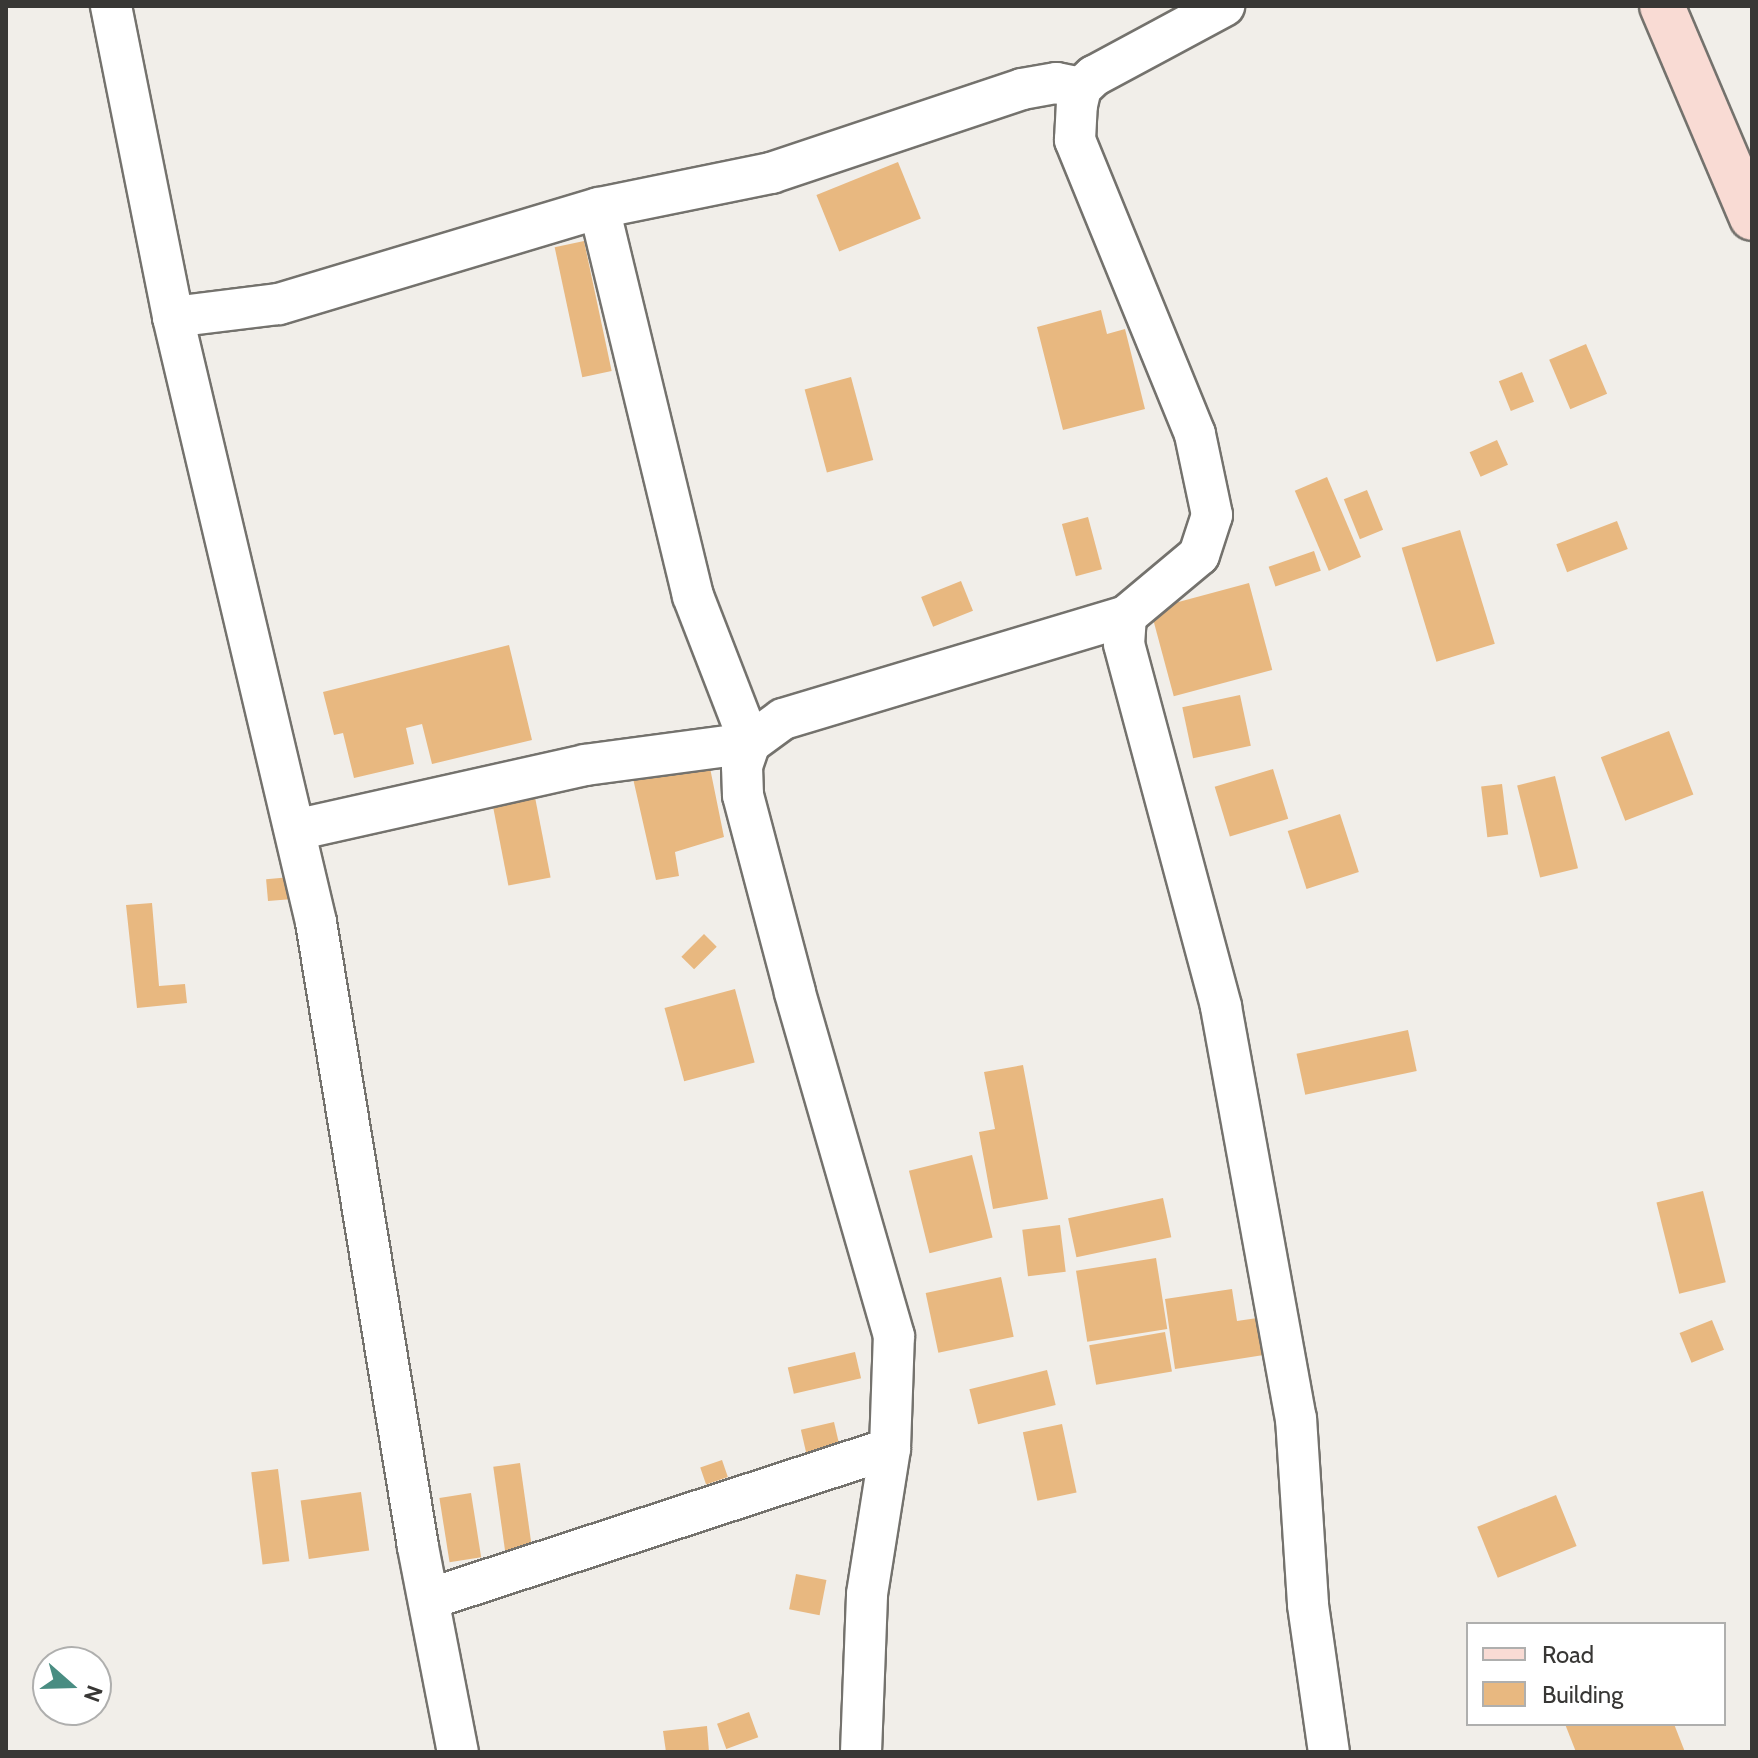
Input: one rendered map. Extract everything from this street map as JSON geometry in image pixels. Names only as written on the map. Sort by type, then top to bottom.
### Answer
[{"type":"main road","points":[[1662,6],[1740,157],[1752,218]]},
{"type":"street","points":[[111,6],[173,317],[316,922],[429,1599],[458,1752]]},
{"type":"street","points":[[173,317],[279,304],[599,208],[771,173],[1022,89],[1056,83],[1081,88],[1224,6]]},
{"type":"street","points":[[295,830],[585,765],[750,743],[783,719],[1126,616],[1199,555],[1212,515],[1195,434],[1075,140],[1081,88]]},
{"type":"street","points":[[599,208],[693,596],[750,743],[742,766],[743,795],[894,1336],[890,1448],[867,1594],[861,1752]]},
{"type":"street","points":[[1126,616],[1124,644],[1221,1007],[1296,1418],[1308,1605],[1329,1752]]},
{"type":"street","points":[[429,1599],[890,1448]]},
{"type":"building","points":[[898,162],[921,219],[839,252],[816,195]]},
{"type":"building","points":[[584,241],[612,371],[582,377],[555,247]]},
{"type":"building","points":[[1101,310],[1107,334],[1125,329],[1145,409],[1063,430],[1037,327]]},
{"type":"building","points":[[1586,344],[1607,394],[1570,409],[1549,360]]},
{"type":"building","points":[[1522,372],[1534,402],[1511,411],[1499,381]]},
{"type":"building","points":[[851,377],[873,460],[827,472],[805,389]]},
{"type":"building","points":[[1497,440],[1508,465],[1481,477],[1470,452]]},
{"type":"building","points":[[1327,477],[1361,557],[1329,571],[1295,491]]},
{"type":"building","points":[[1367,490],[1383,530],[1360,539],[1344,499]]},
{"type":"building","points":[[1088,517],[1102,569],[1076,576],[1062,524]]},
{"type":"building","points":[[1617,521],[1628,549],[1567,572],[1556,544]]},
{"type":"building","points":[[1460,530],[1495,644],[1436,662],[1402,548]]},
{"type":"building","points":[[1314,551],[1321,571],[1275,586],[1269,567]]},
{"type":"building","points":[[961,581],[973,611],[933,627],[921,597]]},
{"type":"building","points":[[1249,583],[1272,670],[1174,696],[1150,609]]},
{"type":"building","points":[[509,645],[532,740],[432,764],[422,724],[406,728],[414,764],[354,778],[343,733],[334,735],[323,692]]},
{"type":"building","points":[[1240,695],[1251,746],[1193,758],[1182,707]]},
{"type":"building","points":[[1669,731],[1693,794],[1625,821],[1601,757]]},
{"type":"building","points":[[708,758],[724,837],[675,852],[679,876],[656,880],[632,774]]},
{"type":"building","points":[[1273,769],[1288,819],[1230,837],[1215,787]]},
{"type":"building","points":[[1555,776],[1578,868],[1540,878],[1517,785]]},
{"type":"building","points":[[1502,784],[1508,835],[1487,837],[1481,787]]},
{"type":"building","points":[[534,792],[551,877],[508,886],[492,800]]},
{"type":"building","points":[[1340,814],[1359,872],[1307,889],[1288,831]]},
{"type":"building","points":[[291,877],[293,899],[268,901],[266,879]]},
{"type":"building","points":[[152,903],[159,986],[185,984],[187,1003],[137,1008],[126,905]]},
{"type":"building","points":[[704,934],[717,947],[694,969],[681,957]]},
{"type":"building","points":[[735,989],[755,1062],[684,1081],[664,1008]]},
{"type":"building","points":[[1408,1030],[1417,1071],[1305,1095],[1296,1054]]},
{"type":"building","points":[[1023,1065],[1048,1199],[993,1209],[979,1132],[995,1129],[984,1072]]},
{"type":"building","points":[[972,1155],[993,1237],[929,1253],[909,1171]]},
{"type":"building","points":[[1703,1191],[1726,1282],[1679,1294],[1656,1203]]},
{"type":"building","points":[[1163,1198],[1171,1237],[1076,1257],[1068,1218]]},
{"type":"building","points":[[1060,1225],[1066,1272],[1028,1276],[1022,1230]]},
{"type":"building","points":[[1156,1258],[1167,1329],[1087,1342],[1076,1271]]},
{"type":"building","points":[[1001,1277],[1014,1337],[938,1353],[926,1293]]},
{"type":"building","points":[[1232,1289],[1237,1321],[1264,1317],[1270,1354],[1175,1369],[1165,1299]]},
{"type":"building","points":[[1712,1320],[1724,1350],[1692,1363],[1680,1333]]},
{"type":"building","points":[[1165,1332],[1172,1371],[1096,1385],[1089,1345]]},
{"type":"building","points":[[855,1352],[861,1378],[794,1394],[788,1368]]},
{"type":"building","points":[[1047,1370],[1056,1405],[978,1424],[969,1389]]},
{"type":"building","points":[[834,1422],[840,1447],[807,1455],[801,1430]]},
{"type":"building","points":[[1062,1424],[1077,1492],[1037,1501],[1023,1432]]},
{"type":"building","points":[[722,1460],[728,1477],[706,1485],[700,1467]]},
{"type":"building","points":[[520,1463],[532,1550],[506,1554],[493,1467]]},
{"type":"building","points":[[278,1469],[289,1561],[263,1565],[251,1472]]},
{"type":"building","points":[[361,1492],[369,1550],[309,1559],[301,1500]]},
{"type":"building","points":[[471,1493],[481,1557],[450,1562],[439,1498]]},
{"type":"building","points":[[1556,1495],[1577,1546],[1498,1578],[1477,1527]]},
{"type":"building","points":[[796,1574],[826,1580],[820,1615],[789,1609]]},
{"type":"building","points":[[749,1712],[758,1737],[726,1749],[717,1724]]},
{"type":"building","points":[[707,1726],[709,1752],[666,1752],[663,1731]]},
{"type":"building","points":[[1566,1726],[1675,1726],[1685,1752],[1576,1752]]}]
